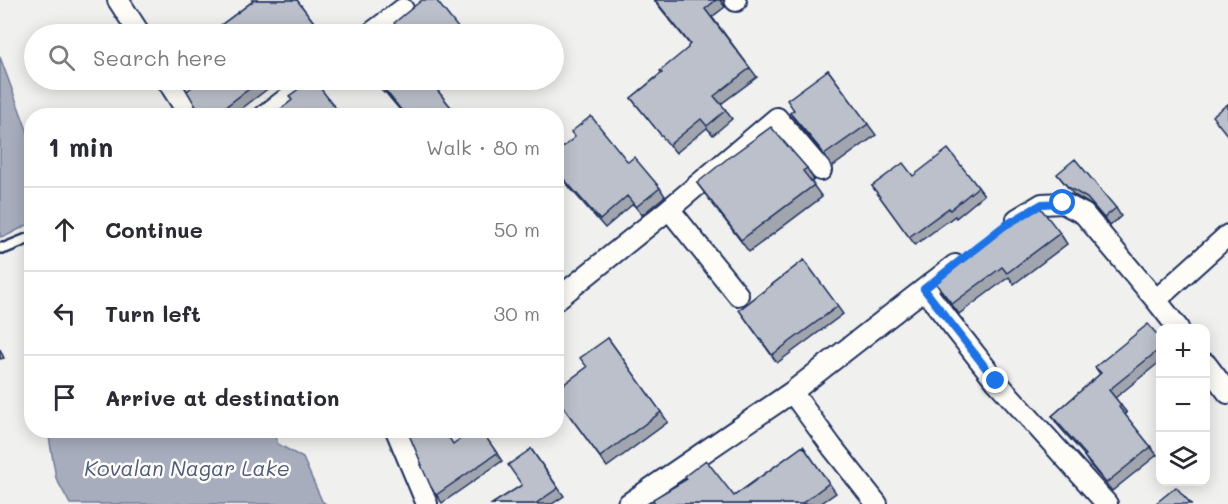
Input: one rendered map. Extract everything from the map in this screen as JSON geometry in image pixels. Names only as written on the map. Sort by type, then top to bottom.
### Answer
[{"type":"street","points":[[118,0],[134,24]]},
{"type":"street","points":[[383,24],[403,9]]},
{"type":"street","points":[[173,90],[185,108]]},
{"type":"street","points":[[274,108],[298,90]]},
{"type":"street","points":[[564,294],[777,118],[821,170]]},
{"type":"street","points":[[1004,226],[1042,204],[1063,203],[1084,214],[1175,324]]},
{"type":"street","points":[[669,209],[738,295]]},
{"type":"street","points":[[1156,300],[1228,235]]},
{"type":"street","points":[[628,504],[792,392],[969,254]]},
{"type":"street","points":[[924,289],[996,381],[1107,504]]},
{"type":"street","points":[[1210,369],[1228,393]]},
{"type":"street","points":[[792,392],[877,504]]},
{"type":"street","points":[[399,438],[427,504]]},
{"type":"lane","points":[[0,248],[24,240]]},
{"type":"water","points":[[0,57],[24,122],[24,227],[0,237]]},
{"type":"water","name":"Kovalan Nagar Lake","points":[[49,438],[276,438],[278,444],[303,458],[322,501],[326,504],[70,504],[56,478]]},
{"type":"building","points":[[297,0],[315,24],[222,24],[253,1]]},
{"type":"building","points":[[422,0],[436,0],[455,24],[395,24]]},
{"type":"building","points":[[655,0],[716,0],[705,9],[750,68],[714,96],[726,110],[707,126],[701,119],[669,145],[631,98],[662,73],[660,71],[690,44]]},
{"type":"building","points":[[828,70],[868,124],[824,155],[790,113],[794,110],[787,100]]},
{"type":"building","points":[[248,90],[224,108],[197,108],[187,91]]},
{"type":"building","points":[[297,90],[322,90],[336,108],[282,108],[292,100],[289,96]]},
{"type":"building","points":[[385,90],[437,90],[452,108],[400,108]]},
{"type":"building","points":[[1228,104],[1228,136],[1212,116]]},
{"type":"building","points":[[591,116],[628,162],[634,157],[660,188],[636,207],[627,196],[600,220],[564,179],[564,146],[575,137],[571,132]]},
{"type":"building","points":[[771,127],[807,168],[803,171],[814,185],[741,240],[697,183]]},
{"type":"building","points":[[948,149],[978,187],[950,210],[949,208],[909,237],[872,186],[903,163],[913,176]]},
{"type":"building","points":[[1075,159],[1116,208],[1104,218],[1087,198],[1068,187],[1057,174]]},
{"type":"building","points":[[1039,206],[1060,233],[1007,273],[1002,267],[952,304],[934,281],[1004,226]]},
{"type":"building","points":[[804,260],[838,306],[772,355],[739,310]]},
{"type":"building","points":[[1148,324],[1156,333],[1156,352],[1109,390],[1121,405],[1119,407],[1151,447],[1106,483],[1084,456],[1086,455],[1052,416],[1101,373],[1095,367]]},
{"type":"building","points":[[608,338],[661,412],[600,457],[564,408],[564,384],[587,367],[580,358]]},
{"type":"building","points":[[410,438],[449,438],[453,444],[461,438],[487,438],[497,453],[436,495]]},
{"type":"building","points":[[803,446],[829,483],[801,504],[655,504],[653,499],[687,479],[685,476],[706,460],[734,496]]},
{"type":"building","points":[[531,449],[558,488],[535,504],[492,504],[522,485],[508,465]]},
{"type":"building","points":[[1176,487],[1191,504],[1155,504]]},
{"type":"route","points":[[996,381],[924,289],[1004,226],[1042,204],[1063,203]]}]
